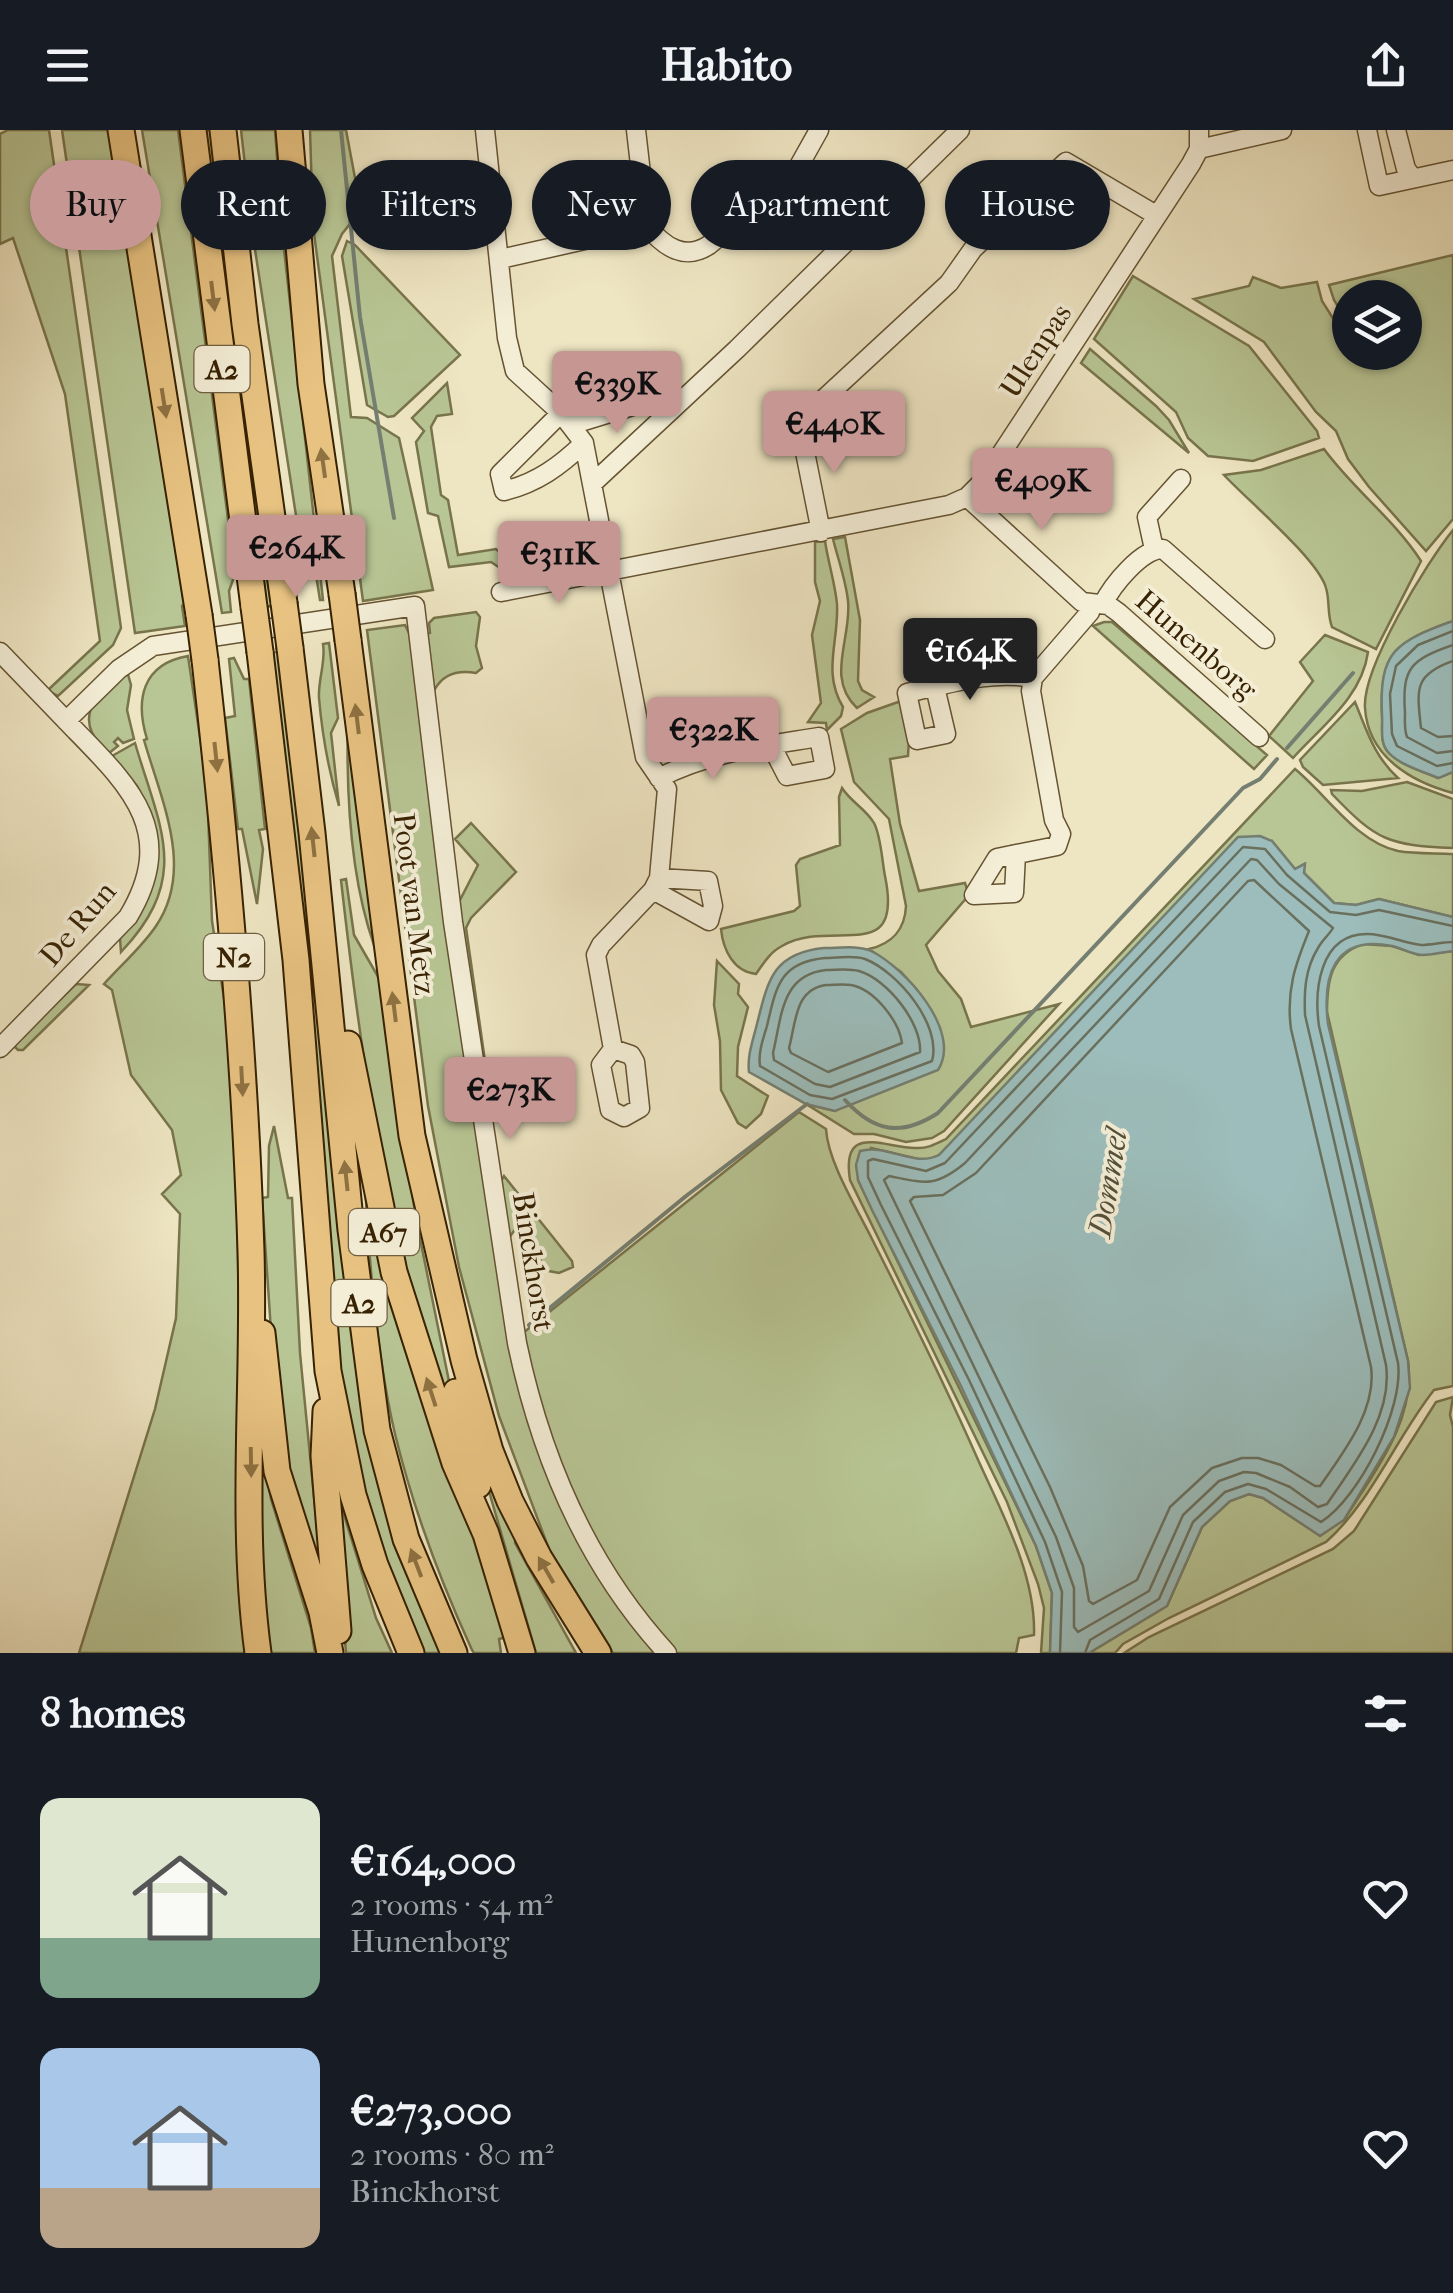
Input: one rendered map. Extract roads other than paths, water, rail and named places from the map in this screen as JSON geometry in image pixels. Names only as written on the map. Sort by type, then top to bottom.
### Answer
[{"type":"highway","name":"N2","points":[[121,130],[206,660],[227,866],[251,1254],[276,1470],[334,1653]]},
{"type":"highway","name":"A2","points":[[193,130],[296,960],[328,1372],[353,1495],[375,1565],[412,1653]]},
{"type":"highway","name":"A2","points":[[223,130],[245,324],[290,648],[353,1249],[377,1430],[406,1539],[454,1653]]},
{"type":"highway","name":"Poot van Metz","points":[[289,130],[291,160]]},
{"type":"highway","points":[[299,160],[304,130]]},
{"type":"highway","name":"Poot van Metz","points":[[299,250],[312,384],[398,1041],[426,1207],[490,1451],[539,1558],[598,1653]]},
{"type":"highway","name":"A67","points":[[322,940],[338,988],[369,1161],[394,1272],[456,1463],[486,1534],[522,1653]]},
{"type":"highway","name":"A67","points":[[426,1207],[450,1363],[485,1512],[486,1534]]},
{"type":"highway","name":"N2","points":[[251,1254],[252,1590],[258,1653]]},
{"type":"highway","name":"A2","points":[[328,1372],[324,1456],[334,1653]]},
{"type":"street","points":[[485,130],[507,338],[515,371],[566,419],[584,443],[645,757],[667,790],[656,884],[600,944],[596,954],[613,1050]]},
{"type":"street","points":[[636,130],[640,160]]},
{"type":"street","points":[[671,247],[683,254],[697,253],[796,173],[819,130]]},
{"type":"street","points":[[592,484],[737,349],[960,130]]},
{"type":"street","points":[[1199,139],[1282,130]]},
{"type":"street","points":[[1367,130],[1379,186],[1453,170]]},
{"type":"street","points":[[1396,130],[1406,169],[1412,177]]},
{"type":"street","name":"Ulenpas","points":[[967,497],[984,480],[1156,215],[1199,139]]},
{"type":"street","points":[[821,532],[800,427],[802,420],[949,283],[973,250],[1066,162],[1156,215]]},
{"type":"street","points":[[500,258],[537,250]]},
{"type":"street","points":[[584,443],[558,468],[525,486],[504,491],[500,474],[566,419],[649,401]]},
{"type":"street","points":[[1154,549],[1147,517],[1182,479]]},
{"type":"street","points":[[501,592],[821,532],[948,505],[967,497]]},
{"type":"street","name":"Hunenborg","points":[[967,497],[1082,602],[1119,613],[1260,738]]},
{"type":"street","points":[[1097,604],[1154,549],[1166,550],[1266,640]]},
{"type":"street","name":"Hunenborg","points":[[1034,678],[1097,604]]},
{"type":"street","name":"Binckhorst","points":[[66,721],[129,661],[153,646],[416,606],[453,922],[514,1323],[531,1408],[553,1470],[590,1549],[640,1624],[667,1653]]},
{"type":"street","name":"De Run","points":[[0,652],[130,788],[144,817],[149,856],[142,891],[128,917],[0,1048]]},
{"type":"street","points":[[935,687],[980,677],[1034,678],[1031,690],[1054,820],[1061,834],[1057,846],[1016,854]]},
{"type":"street","points":[[660,778],[700,761],[771,745]]},
{"type":"water","points":[[1453,621],[1453,772],[1439,778],[1406,765],[1386,749],[1382,693],[1388,663],[1395,652],[1417,636]]},
{"type":"water","name":"Dommel","points":[[1260,836],[1272,841],[1295,869],[1305,864],[1304,873],[1334,903],[1356,905],[1379,899],[1453,917],[1453,951],[1422,955],[1392,946],[1357,946],[1336,962],[1327,990],[1328,1024],[1408,1361],[1410,1388],[1394,1437],[1344,1520],[1320,1536],[1263,1498],[1249,1494],[1230,1501],[1202,1527],[1167,1606],[1089,1653],[1050,1653],[1052,1593],[1036,1546],[872,1210],[858,1180],[856,1165],[860,1151],[870,1149],[919,1159],[939,1155],[1238,837]]},
{"type":"water","points":[[824,948],[871,951],[913,985],[943,1037],[944,1054],[938,1070],[835,1111],[806,1104],[749,1072],[761,1008],[776,971],[794,956]]},
{"type":"waterway","points":[[341,130],[360,317],[394,518]]},
{"type":"waterway","points":[[1287,748],[1353,673]]},
{"type":"waterway","points":[[845,1100],[867,1119],[888,1128],[912,1126],[938,1113],[1243,788],[1260,779],[1277,759]]},
{"type":"waterway","points":[[529,1325],[686,1196],[807,1104]]}]
